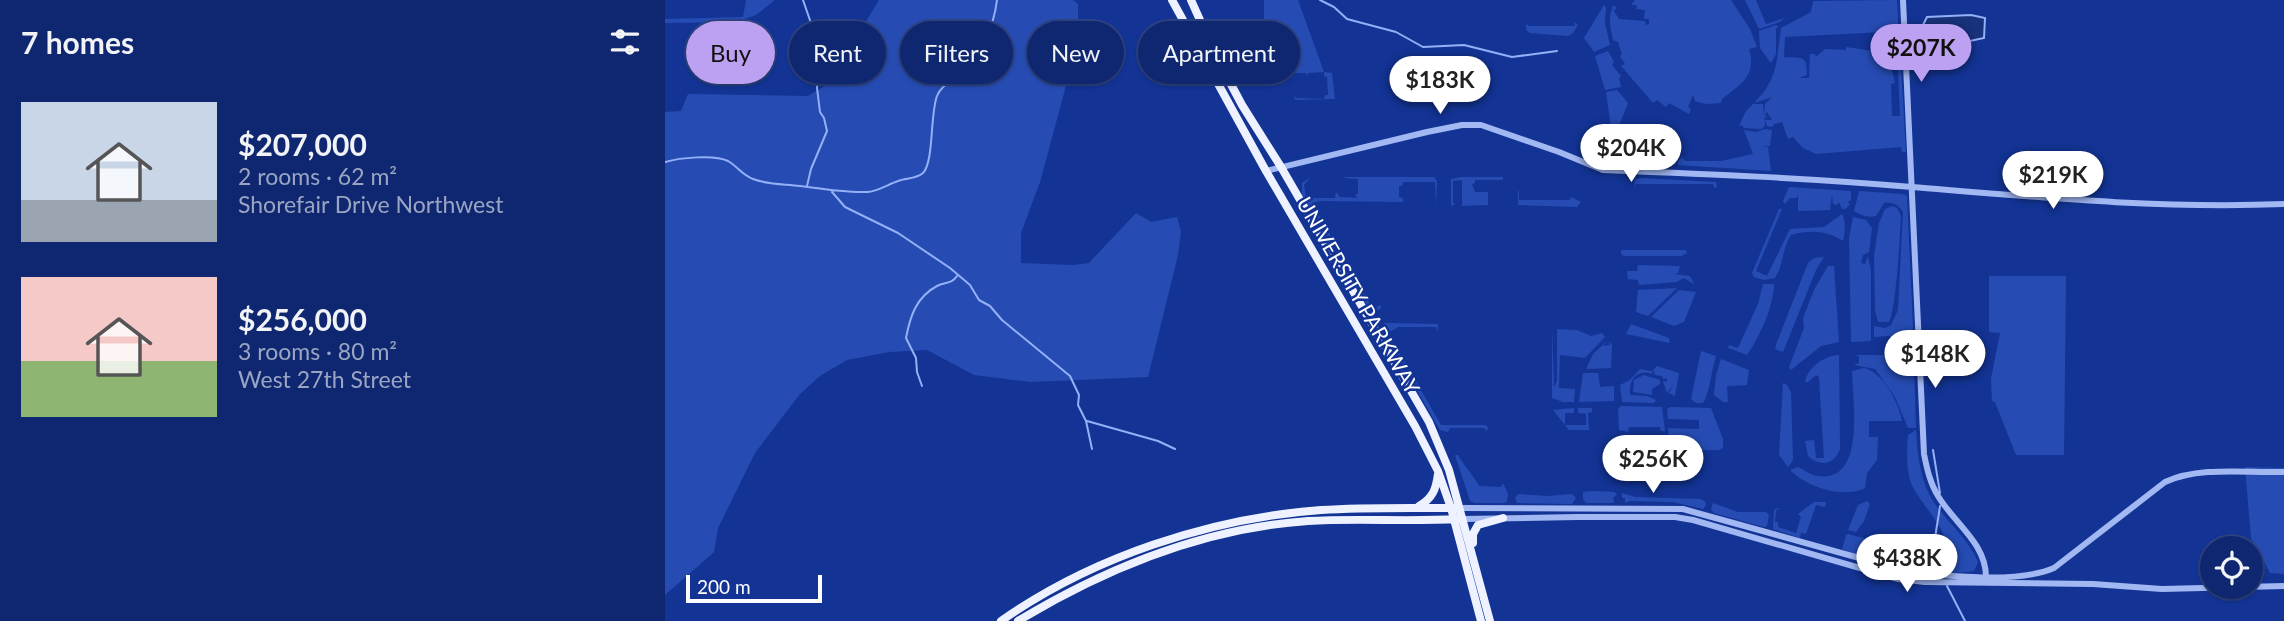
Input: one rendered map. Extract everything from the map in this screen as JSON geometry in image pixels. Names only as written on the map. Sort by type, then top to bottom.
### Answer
[{"type":"main road","name":"UNIVERSITY PARKWAY","points":[[1173,0],[1266,171],[1410,417],[1438,471],[1451,508],[1481,621]]},
{"type":"main road","name":"UNIVERSITY PARKWAY","points":[[1191,0],[1242,106],[1422,411],[1449,470],[1490,621]]},
{"type":"main road","points":[[1341,299],[1353,292]]},
{"type":"main road","points":[[1410,417],[1422,411]]},
{"type":"main road","points":[[1411,507],[1421,505],[1433,495],[1437,487],[1438,471]]},
{"type":"main road","points":[[1388,508],[1388,519]]},
{"type":"main road","points":[[1001,621],[1090,571],[1144,549],[1215,527],[1282,514],[1321,510],[1461,508]]},
{"type":"main road","points":[[1473,553],[1473,534],[1478,525],[1503,518]]},
{"type":"main road","points":[[1018,621],[1049,603],[1147,557],[1217,536],[1307,521],[1464,519]]},
{"type":"street","points":[[1903,0],[1924,454],[1927,471],[1939,499],[1979,548],[1986,579]]},
{"type":"street","points":[[1266,171],[1462,125],[1481,125],[1604,170],[2127,202],[2237,206],[2284,204]]},
{"type":"street","points":[[1464,519],[1684,518],[1898,579],[1925,582],[1986,579],[2025,576],[2054,568],[2165,482],[2174,478],[2202,473],[2284,472]]},
{"type":"street","points":[[1461,508],[1683,509],[1906,571],[1986,579],[2162,589],[2282,586]]},
{"type":"shaded area","points":[[746,0],[775,0],[756,15],[739,21],[665,23],[665,19],[743,17]]},
{"type":"shaded area","points":[[879,0],[1073,0],[1078,4],[1078,21],[1027,21],[1027,84],[1067,84],[1040,182],[1021,233],[1021,263],[1089,263],[1136,213],[1151,222],[1177,217],[1181,232],[1178,255],[1148,377],[1031,382],[974,375],[927,350],[889,352],[847,360],[820,376],[800,394],[755,453],[718,528],[714,552],[665,595],[665,112],[681,111],[688,94],[808,96],[828,84],[886,84],[886,21],[866,21]]},
{"type":"shaded area","points":[[1264,0],[1298,0],[1324,72],[1308,73],[1307,77],[1306,73],[1300,73],[1300,21],[1264,21]]},
{"type":"shaded area","points":[[1635,0],[1731,0],[1750,29],[1757,47],[1749,49],[1751,67],[1745,79],[1722,99],[1721,103],[1705,104],[1695,101],[1693,95],[1688,107],[1691,109],[1689,114],[1669,103],[1666,107],[1657,100],[1653,103],[1621,66],[1625,64],[1620,56],[1622,54],[1618,42],[1613,40],[1611,31],[1613,6],[1617,7],[1614,11],[1619,19],[1645,21],[1646,25],[1649,24],[1649,19],[1644,19],[1645,10],[1631,5]]},
{"type":"shaded area","points":[[1745,0],[1756,0],[1766,24],[1785,18],[1759,29]]},
{"type":"shaded area","points":[[1897,0],[1899,39],[1890,39],[1884,32],[1785,37],[1784,57],[1801,58],[1806,62],[1807,75],[1799,78],[1809,78],[1810,54],[1815,54],[1816,57],[1825,49],[1846,50],[1846,47],[1879,54],[1889,64],[1895,83],[1891,84],[1892,116],[1900,116],[1897,47],[1900,47],[1906,152],[1902,152],[1901,147],[1816,154],[1803,148],[1793,137],[1788,139],[1782,122],[1772,127],[1767,126],[1765,120],[1772,120],[1767,112],[1765,115],[1768,118],[1764,117],[1765,104],[1772,97],[1754,103],[1773,76],[1781,28],[1811,12],[1813,1]]},
{"type":"shaded area","points":[[1604,5],[1610,45],[1594,52],[1584,38]]},
{"type":"shaded area","points":[[1971,15],[1985,18],[1984,38],[1945,48],[1943,45],[1925,44],[1922,27],[1927,17]]},
{"type":"shaded area","points":[[1574,22],[1578,25],[1568,36],[1530,33],[1526,30],[1526,24],[1575,26]]},
{"type":"shaded area","points":[[1776,25],[1779,27],[1776,28],[1776,54],[1771,63],[1760,48],[1759,31]]},
{"type":"shaded area","points":[[1608,51],[1614,62],[1612,65],[1621,76],[1621,87],[1605,90],[1595,56]]},
{"type":"shaded area","points":[[1324,72],[1332,73],[1335,99],[1295,100],[1294,95],[1296,98],[1324,99],[1325,95],[1328,95]]},
{"type":"shaded area","points":[[1617,90],[1628,103],[1613,141],[1606,92]]},
{"type":"shaded area","points":[[1753,104],[1763,104],[1765,126],[1761,129],[1739,126],[1746,111]]},
{"type":"shaded area","points":[[1744,130],[1756,132],[1772,130],[1770,146],[1760,147],[1768,147],[1771,171],[1678,165],[1682,157],[1685,161],[1721,161],[1753,154]]},
{"type":"shaded area","points":[[1619,133],[1627,136],[1631,145],[1667,158],[1669,154],[1671,165],[1617,163]]},
{"type":"shaded area","points":[[1311,177],[1304,185],[1306,198],[1335,198],[1336,192],[1340,197],[1358,198],[1355,195],[1358,193],[1358,179],[1345,178],[1344,181],[1345,177],[1434,177],[1437,181],[1436,206],[1435,182],[1403,182],[1402,186],[1399,186],[1399,197],[1403,198],[1403,202],[1312,203],[1373,309],[1381,305],[1376,312],[1370,310],[1302,194],[1302,183]]},
{"type":"shaded area","points":[[1503,177],[1503,180],[1475,180],[1472,184],[1475,192],[1488,192],[1488,205],[1462,206],[1462,180],[1453,181],[1453,203],[1456,204],[1451,206],[1451,179]]},
{"type":"shaded area","points":[[1635,179],[1716,182],[1717,187],[1714,188],[1713,184],[1636,184],[1634,188]]},
{"type":"shaded area","points":[[1789,187],[1851,191],[1851,200],[1848,202],[1850,205],[1842,209],[1839,202],[1837,205],[1833,204],[1832,194],[1830,210],[1798,211],[1798,192],[1797,198],[1790,198],[1785,204],[1783,201]]},
{"type":"shaded area","points":[[1518,191],[1519,200],[1570,200],[1571,197],[1581,202],[1577,207],[1518,205]]},
{"type":"shaded area","points":[[1859,191],[1907,196],[1913,328],[1910,340],[1893,340],[1890,336],[1874,337],[1874,326],[1885,328],[1891,325],[1898,310],[1903,212],[1895,204],[1884,203],[1876,216],[1860,214],[1854,211]]},
{"type":"shaded area","points":[[1892,206],[1897,208],[1901,216],[1896,288],[1889,322],[1878,322],[1875,310],[1874,255],[1879,223],[1885,209]]},
{"type":"shaded area","points":[[1779,209],[1782,209],[1756,271],[1767,276],[1790,229],[1824,227],[1842,214],[1845,227],[1843,241],[1818,232],[1791,235],[1775,278],[1764,280],[1754,277],[1752,273]]},
{"type":"shaded area","points":[[1853,217],[1866,220],[1872,228],[1869,252],[1863,255],[1861,263],[1865,264],[1868,256],[1871,271],[1871,341],[1851,342],[1849,238]]},
{"type":"shaded area","points":[[1621,250],[1686,250],[1687,253],[1681,256],[1624,256]]},
{"type":"shaded area","points":[[1824,257],[1816,270],[1783,352],[1775,349],[1808,263],[1814,258]]},
{"type":"shaded area","points":[[1638,265],[1680,266],[1678,273],[1674,274],[1690,276],[1694,284],[1684,278],[1676,282],[1639,285],[1638,280],[1628,279],[1627,271],[1637,271]]},
{"type":"shaded area","points":[[1828,266],[1834,266],[1839,342],[1821,346],[1791,370],[1789,367],[1804,328],[1803,318],[1814,290]]},
{"type":"shaded area","points":[[1989,276],[2066,276],[2064,455],[2016,455],[1995,402],[1992,401],[1991,379],[2000,333],[1989,332]]},
{"type":"shaded area","points":[[1763,284],[1774,284],[1768,312],[1757,339],[1747,355],[1728,348],[1729,345],[1738,348],[1758,304]]},
{"type":"shaded area","points":[[1677,288],[1648,316],[1636,312],[1638,290]]},
{"type":"shaded area","points":[[1679,290],[1696,292],[1684,322],[1674,326],[1651,317]]},
{"type":"shaded area","points":[[1384,323],[1438,324],[1438,331],[1436,327],[1398,327],[1388,333],[1441,425],[1485,425],[1488,427],[1487,431],[1484,428],[1450,428],[1448,432],[1440,430],[1382,330]]},
{"type":"shaded area","points":[[1631,324],[1669,338],[1670,343],[1626,334]]},
{"type":"shaded area","points":[[1552,326],[1554,388],[1557,380],[1557,329],[1577,330],[1591,336],[1602,333],[1605,337],[1585,358],[1560,355],[1559,388],[1575,389],[1574,402],[1552,398]]},
{"type":"shaded area","points":[[1608,340],[1603,346],[1610,345],[1609,341],[1612,345],[1611,368],[1586,369],[1593,354]]},
{"type":"shaded area","points":[[1701,351],[1716,356],[1705,399],[1703,403],[1696,403],[1691,399]]},
{"type":"shaded area","points":[[1839,355],[1840,449],[1834,458],[1822,463],[1808,456],[1805,441],[1814,440],[1816,458],[1824,458],[1819,377],[1816,375],[1805,382],[1809,372],[1818,363]]},
{"type":"shaded area","points":[[1856,355],[1911,355],[1916,428],[1908,428],[1895,397],[1875,369],[1854,365],[1859,363],[1859,357]]},
{"type":"shaded area","points":[[1721,359],[1749,370],[1747,385],[1727,386],[1728,402],[1723,402],[1714,395]]},
{"type":"shaded area","points":[[1657,366],[1679,373],[1675,396],[1669,393],[1674,384],[1667,393],[1663,381],[1667,382],[1667,378],[1655,375],[1653,370]]},
{"type":"shaded area","points":[[1864,368],[1878,375],[1884,382],[1902,421],[1869,421],[1869,437],[1878,437],[1877,460],[1867,473],[1865,488],[1846,492],[1825,490],[1806,482],[1790,470],[1798,467],[1818,476],[1834,475],[1844,466],[1853,437],[1852,371]]},
{"type":"shaded area","points":[[1640,369],[1652,371],[1653,374],[1638,374],[1632,380],[1630,395],[1647,396],[1656,400],[1654,403],[1622,402],[1620,385],[1630,380]]},
{"type":"shaded area","points":[[1583,373],[1598,373],[1600,387],[1614,386],[1614,401],[1579,402]]},
{"type":"shaded area","points":[[1644,375],[1660,380],[1660,384],[1652,389],[1652,395],[1633,392],[1634,380]]},
{"type":"shaded area","points":[[1783,383],[1791,393],[1793,460],[1788,467],[1779,455]]},
{"type":"shaded area","points":[[1621,406],[1662,407],[1665,431],[1661,431],[1660,427],[1629,427],[1628,432],[1619,430],[1618,409]]},
{"type":"shaded area","points":[[1574,408],[1574,413],[1565,413],[1565,425],[1553,410]]},
{"type":"shaded area","points":[[1578,408],[1592,408],[1592,412],[1588,413],[1589,430],[1569,430],[1565,425],[1586,425],[1586,414],[1578,413]]},
{"type":"shaded area","points":[[1711,408],[1723,439],[1723,448],[1671,451],[1669,443],[1673,443],[1673,447],[1685,446],[1686,438],[1673,437],[1673,441],[1669,441],[1668,428],[1699,429],[1699,420],[1668,419],[1667,409]]},
{"type":"shaded area","points":[[1916,430],[1920,464],[1929,494],[1975,555],[1978,562],[1974,571],[1943,572],[1907,568],[1871,560],[1842,549],[1848,534],[1931,556],[1947,554],[1943,534],[1910,480],[1907,463],[1908,435]]},
{"type":"shaded area","points":[[1455,455],[1458,455],[1479,486],[1501,487],[1503,483],[1508,494],[1507,501],[1470,501]]},
{"type":"shaded area","points":[[2245,467],[2284,468],[2284,574],[2270,573],[2263,560],[2263,536],[2251,536]]},
{"type":"shaded area","points":[[1583,492],[1614,492],[1617,494],[1613,498],[1614,503],[1586,503]]},
{"type":"shaded area","points":[[1622,493],[1635,497],[1700,499],[1705,501],[1706,505],[1703,509],[1673,502],[1625,503]]},
{"type":"shaded area","points":[[1518,494],[1572,494],[1576,498],[1572,504],[1517,503],[1515,498]]},
{"type":"shaded area","points":[[1867,501],[1870,504],[1864,521],[1856,532],[1848,530],[1858,505]]},
{"type":"shaded area","points":[[1814,502],[1826,502],[1825,507],[1816,505],[1806,534],[1801,533],[1800,538],[1773,529],[1774,510],[1778,508],[1780,509],[1776,510],[1775,522],[1778,522],[1778,527],[1796,533],[1801,517],[1798,514]]},
{"type":"shaded area","points":[[1713,503],[1738,512],[1766,512],[1769,515],[1767,526],[1714,513],[1711,509]]},
{"type":"waterway","points":[[803,0],[812,26],[813,45],[819,68],[817,88],[820,112],[827,131],[807,186]]},
{"type":"waterway","points":[[665,162],[687,158],[722,159],[759,181],[851,192],[868,192],[920,175],[929,159],[937,96],[944,86],[967,67],[980,50],[993,20],[997,0]]},
{"type":"waterway","points":[[1320,0],[1334,7],[1347,19],[1396,32],[1423,47],[1464,45],[1512,57],[1557,51]]},
{"type":"waterway","points":[[832,192],[845,207],[898,233],[950,268],[970,285],[979,300],[990,306],[1002,320],[1070,376],[1079,395],[1078,405],[1086,421],[1092,449]]},
{"type":"waterway","points":[[922,386],[916,358],[906,338],[910,323],[915,308],[924,296],[957,276]]},
{"type":"waterway","points":[[1087,421],[1158,441],[1175,449]]},
{"type":"waterway","points":[[1933,450],[1940,493]]},
{"type":"waterway","points":[[1940,506],[1935,545],[1941,571]]},
{"type":"waterway","points":[[1947,586],[1965,621]]}]
